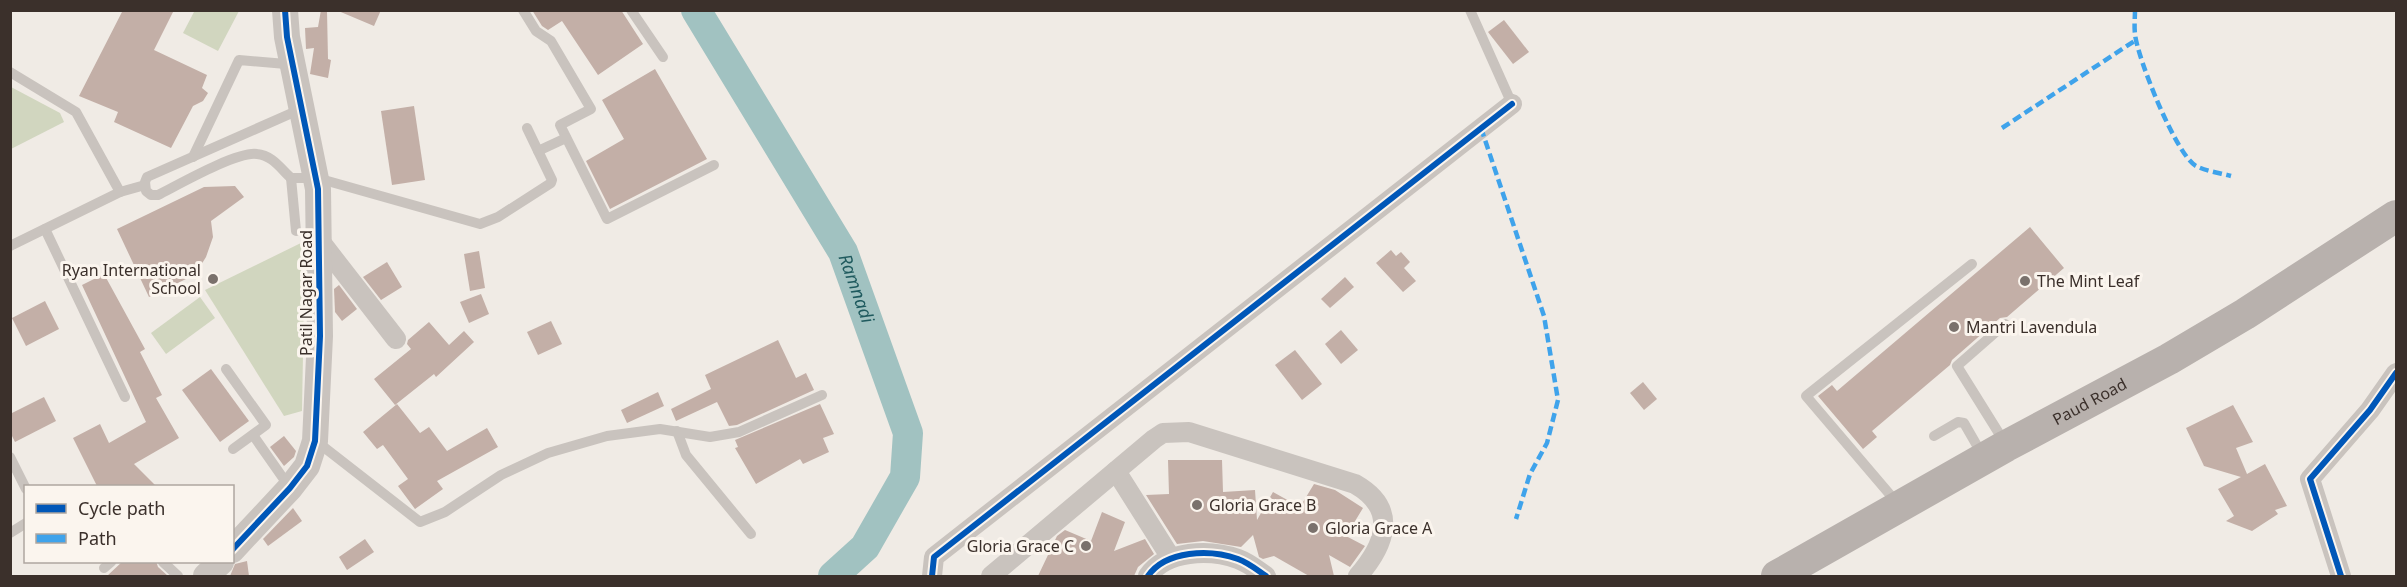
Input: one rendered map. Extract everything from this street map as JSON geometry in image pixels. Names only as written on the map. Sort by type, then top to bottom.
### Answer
[{"type":"main road","name":"Paud Road","points":[[1777,576],[1995,452],[2188,348],[2397,216]]},
{"type":"street","name":"Patil Nagar Road","points":[[234,550],[307,466],[315,441],[320,336],[320,241],[317,178],[287,37],[285,10]]},
{"type":"street","points":[[932,576],[934,557],[1512,104]]},
{"type":"street","points":[[320,241],[396,339]]},
{"type":"street","points":[[2341,576],[2310,479],[2370,410],[2397,373]]},
{"type":"street","points":[[991,576],[1012,570],[1116,471],[1163,433],[1189,432],[1355,484],[1365,490],[1384,514],[1384,526],[1382,540],[1370,563],[1358,576]]},
{"type":"street","points":[[1116,471],[1171,558]]},
{"type":"street","points":[[1148,576],[1158,565],[1171,558],[1184,555],[1217,554],[1237,559],[1266,576]]},
{"type":"lane","points":[[523,10],[536,31],[551,41],[591,109],[560,125],[607,219],[714,165]]},
{"type":"lane","points":[[631,10],[663,57]]},
{"type":"lane","points":[[1470,10],[1512,104]]},
{"type":"lane","points":[[193,157],[239,60],[286,64]]},
{"type":"lane","points":[[10,72],[76,112],[120,192]]},
{"type":"lane","points":[[296,231],[291,178],[274,161],[257,153],[227,161],[158,195],[151,195],[146,191],[145,185],[147,177],[301,109]]},
{"type":"lane","points":[[291,178],[317,178],[480,224],[498,217],[550,186],[552,180],[527,128]]},
{"type":"lane","points":[[538,151],[566,138]]},
{"type":"lane","points":[[10,246],[120,192],[145,185]]},
{"type":"lane","points":[[45,229],[125,397]]},
{"type":"lane","points":[[1900,507],[1806,396],[1972,264]]},
{"type":"lane","points":[[1995,452],[1957,366],[2005,324]]},
{"type":"lane","points":[[226,369],[266,425],[232,449]]},
{"type":"lane","points":[[315,441],[420,522],[445,512],[501,475],[548,453],[607,436],[660,429],[710,437],[739,432],[822,395]]},
{"type":"lane","points":[[1934,436],[1958,422],[1964,423],[1995,452]]},
{"type":"lane","points":[[677,431],[686,455],[751,534]]},
{"type":"lane","points":[[253,435],[290,488]]},
{"type":"lane","points":[[10,457],[24,485]]},
{"type":"lane","points":[[10,533],[24,524]]},
{"type":"lane","points":[[165,563],[178,576]]},
{"type":"green space","points":[[195,10],[239,11],[218,51],[183,33]]},
{"type":"green space","points":[[11,87],[60,113],[64,122],[11,149]]},
{"type":"green space","points":[[305,241],[302,411],[284,416],[205,290]]},
{"type":"green space","points":[[200,297],[215,318],[166,354],[151,333]]},
{"type":"building","points":[[123,10],[174,10],[154,50],[207,75],[202,88],[208,93],[203,101],[193,106],[171,148],[114,122],[118,112],[79,96]]},
{"type":"building","points":[[321,10],[327,11],[328,59],[331,60],[328,78],[310,74],[314,48],[306,49],[305,28],[318,27]]},
{"type":"building","points":[[336,10],[381,10],[374,26]]},
{"type":"building","points":[[532,10],[621,10],[643,44],[598,75],[562,21],[548,30],[542,26]]},
{"type":"building","points":[[1504,20],[1529,52],[1513,64],[1488,32]]},
{"type":"building","points":[[655,69],[707,159],[610,209],[586,161],[624,139],[602,100]]},
{"type":"building","points":[[414,106],[425,180],[392,185],[381,111]]},
{"type":"building","points":[[235,186],[244,197],[211,221],[213,237],[201,265],[186,279],[149,297],[117,229],[204,187]]},
{"type":"building","name":"Mantri Lavendula","points":[[2030,227],[2064,268],[2007,317],[2000,318],[1952,360],[1950,365],[1872,431],[1877,437],[1863,449],[1818,396],[1832,385],[1837,391]]},
{"type":"building","points":[[1391,250],[1396,256],[1401,252],[1410,262],[1404,268],[1416,281],[1403,292],[1376,263]]},
{"type":"building","points":[[479,251],[485,288],[470,291],[464,254]]},
{"type":"building","points":[[387,262],[402,287],[381,300],[363,277]]},
{"type":"building","points":[[104,274],[145,349],[140,352],[162,395],[156,398],[179,438],[134,464],[155,485],[96,485],[73,438],[100,424],[109,443],[146,422],[82,285]]},
{"type":"building","points":[[1345,277],[1354,287],[1330,308],[1321,299]]},
{"type":"building","points":[[339,285],[357,309],[342,321],[335,312],[334,289]]},
{"type":"building","points":[[481,294],[489,314],[469,323],[460,302]]},
{"type":"building","points":[[45,301],[59,329],[26,346],[12,318]]},
{"type":"building","points":[[551,321],[562,344],[538,355],[527,332]]},
{"type":"building","points":[[429,322],[449,345],[464,331],[474,342],[436,377],[434,374],[395,405],[374,379],[411,349],[407,344],[408,340]]},
{"type":"building","points":[[1341,330],[1358,350],[1341,364],[1325,344]]},
{"type":"building","points":[[778,340],[796,378],[806,373],[814,390],[737,425],[729,426],[717,402],[676,421],[671,409],[711,389],[705,375]]},
{"type":"building","points":[[1295,350],[1322,384],[1302,400],[1275,365]]},
{"type":"building","points":[[211,369],[249,421],[220,442],[182,390]]},
{"type":"building","points":[[1643,382],[1657,399],[1644,410],[1630,393]]},
{"type":"building","points":[[658,392],[664,406],[627,423],[621,410]]},
{"type":"building","points":[[44,397],[56,421],[15,442],[10,432],[10,414]]},
{"type":"building","points":[[397,404],[420,433],[429,427],[447,451],[487,428],[498,447],[437,481],[443,489],[415,509],[398,486],[408,479],[383,445],[377,449],[363,432]]},
{"type":"building","points":[[820,404],[834,434],[823,438],[829,452],[803,464],[800,459],[756,484],[735,448],[738,447],[735,440]]},
{"type":"building","points":[[2233,405],[2253,442],[2236,448],[2247,474],[2265,464],[2287,506],[2275,510],[2278,514],[2252,531],[2226,521],[2234,516],[2218,489],[2241,477],[2204,466],[2186,428]]},
{"type":"building","points":[[284,436],[296,451],[294,457],[284,466],[270,447]]},
{"type":"building","points":[[1168,460],[1222,460],[1223,492],[1255,490],[1257,520],[1273,492],[1300,507],[1314,484],[1335,490],[1363,508],[1346,536],[1365,546],[1350,567],[1329,555],[1334,576],[1309,576],[1274,556],[1263,559],[1259,557],[1253,535],[1241,547],[1203,541],[1177,544],[1146,495],[1169,494]]},
{"type":"building","points":[[293,508],[302,521],[268,546],[263,539]]},
{"type":"building","name":"Gloria Grace C","points":[[1102,512],[1125,522],[1114,551],[1145,539],[1154,554],[1138,567],[1134,576],[1038,576],[1057,536],[1065,530],[1091,541]]},
{"type":"building","points":[[365,539],[374,552],[347,570],[339,557]]},
{"type":"building","points":[[247,561],[249,576],[230,576],[235,564]]},
{"type":"building","points":[[121,563],[157,563],[168,576],[107,576]]},
{"type":"waterway","name":"Ramnadi","points":[[696,10],[843,252],[908,433],[905,477],[865,547],[833,576]]},
{"type":"marked path","points":[[2135,10],[2137,46],[2150,83],[2178,144],[2196,166],[2231,176]]},
{"type":"marked path","points":[[2002,128],[2136,40]]},
{"type":"marked path","points":[[1481,128],[1544,316],[1558,400],[1547,443],[1530,474],[1516,519]]},
{"type":"cycle path","points":[[234,548],[290,488],[307,466],[315,441],[320,336],[318,189],[287,37],[285,10]]},
{"type":"cycle path","points":[[932,576],[934,557],[1512,104]]},
{"type":"cycle path","points":[[2341,576],[2310,479],[2370,410],[2396,373]]},
{"type":"cycle path","points":[[1148,576],[1166,561],[1189,554],[1202,553],[1238,559],[1266,576]]},
{"type":"place","name":"Ryan International School","points":[[213,279]]},
{"type":"place","name":"The Mint Leaf","points":[[2025,281]]},
{"type":"place","name":"Mantri Lavendula","points":[[1954,327]]},
{"type":"place","name":"Gloria Grace B","points":[[1197,505]]},
{"type":"place","name":"Gloria Grace A","points":[[1313,528]]},
{"type":"place","name":"Gloria Grace C","points":[[1086,546]]}]
